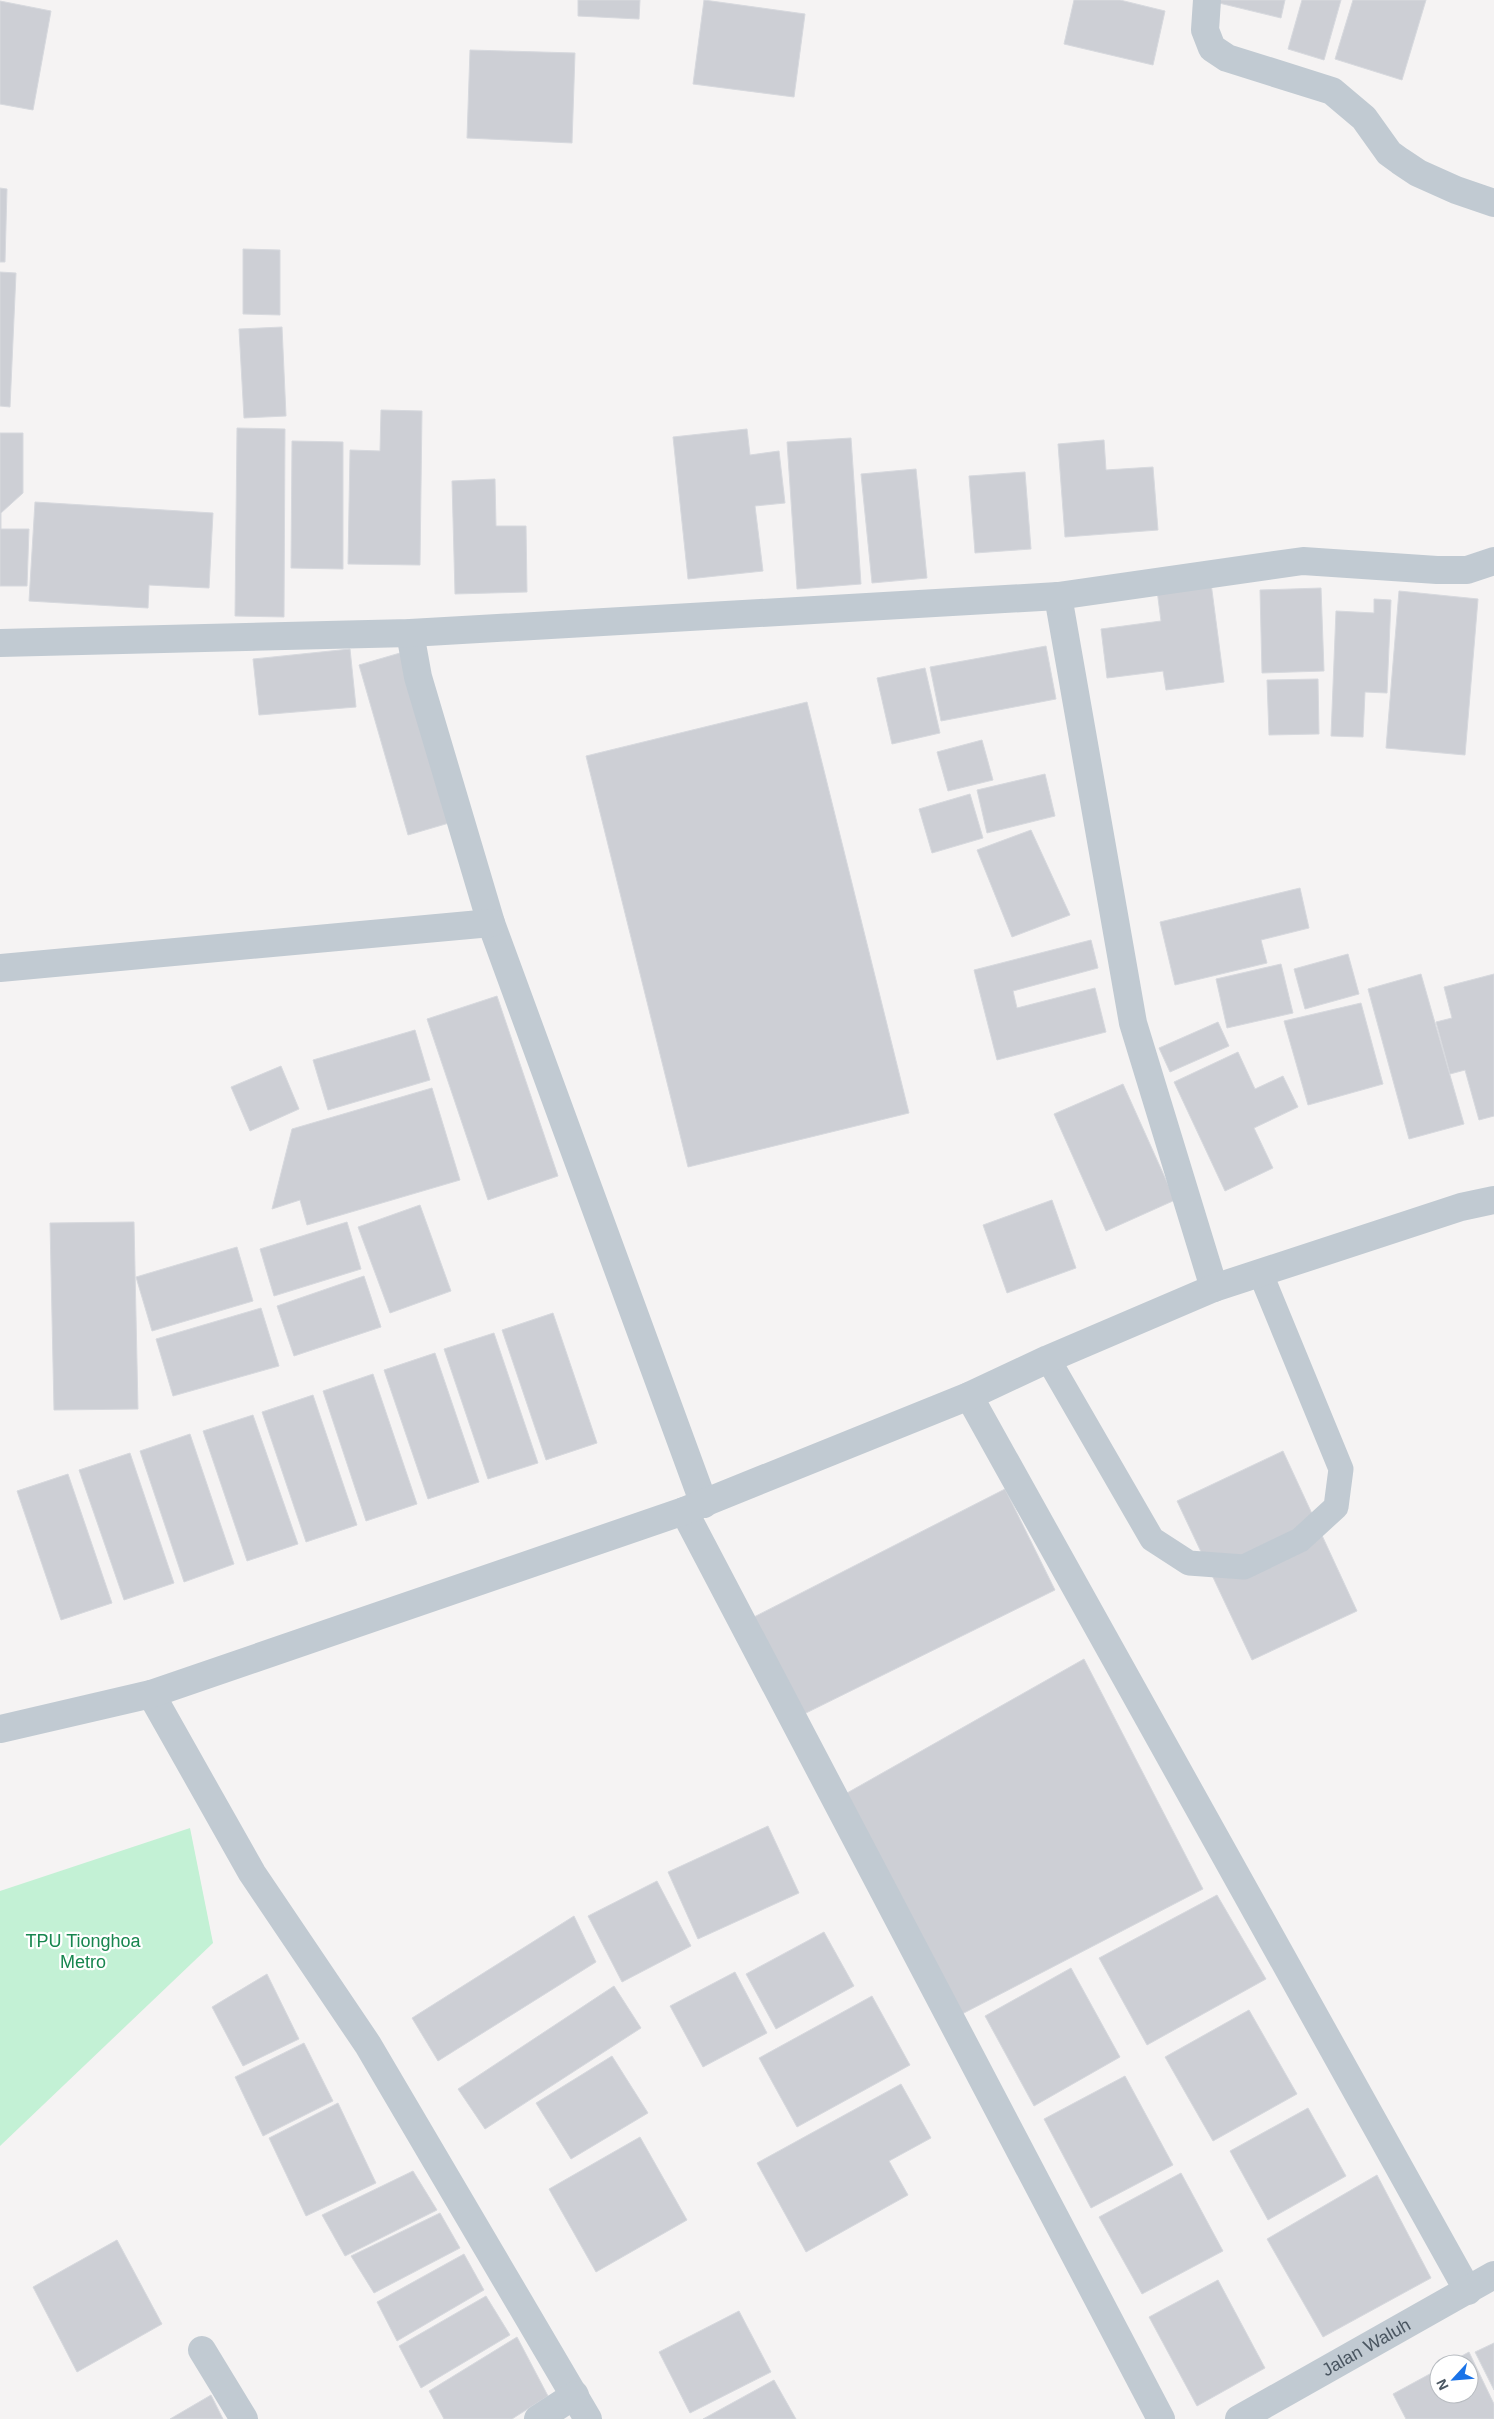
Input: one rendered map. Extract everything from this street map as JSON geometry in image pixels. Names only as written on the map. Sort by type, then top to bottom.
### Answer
[{"type":"street","points":[[1207,0],[1205,30],[1212,48],[1227,58],[1332,91],[1364,118],[1389,152],[1400,161],[1418,173],[1449,187],[1494,203]]},
{"type":"street","points":[[0,643],[410,633],[1058,596],[1303,561],[1437,570],[1467,570],[1494,561]]},
{"type":"street","points":[[1058,596],[1133,1023],[1214,1288]]},
{"type":"street","points":[[410,633],[418,677],[491,923],[694,1508],[1161,2419]]},
{"type":"street","points":[[0,968],[491,923]]},
{"type":"street","points":[[0,1729],[151,1694],[694,1508],[969,1396],[1048,1359],[1214,1288],[1461,1207],[1494,1200]]},
{"type":"street","points":[[969,1396],[1468,2290]]},
{"type":"street","points":[[151,1694],[252,1873],[368,2045],[588,2419]]},
{"type":"street","name":"Jalan Waluh","points":[[1239,2419],[1494,2275]]},
{"type":"street","points":[[202,2350],[244,2419]]},
{"type":"street","points":[[538,2419],[575,2395]]},
{"type":"lane","points":[[1048,1359],[1152,1539],[1189,1562],[1244,1567],[1300,1540],[1336,1507],[1341,1469],[1260,1272]]},
{"type":"green space","name":"TPU Tionghoa Metro","points":[[190,1828],[213,1943],[0,2146],[0,1891]]},
{"type":"building","points":[[578,0],[640,0],[639,19],[578,16]]},
{"type":"building","points":[[704,0],[805,14],[794,97],[693,84]]},
{"type":"building","points":[[1074,0],[1120,0],[1165,11],[1153,65],[1064,44]]},
{"type":"building","points":[[1220,0],[1285,0],[1281,18],[1219,3]]},
{"type":"building","points":[[1302,0],[1341,0],[1324,60],[1288,49]]},
{"type":"building","points":[[1353,0],[1426,0],[1402,80],[1335,59]]},
{"type":"building","points":[[0,1],[51,11],[33,110],[0,104]]},
{"type":"building","points":[[470,50],[575,53],[572,143],[467,138]]},
{"type":"building","points":[[0,188],[7,189],[5,262],[0,262]]},
{"type":"building","points":[[243,249],[280,250],[280,315],[243,314]]},
{"type":"building","points":[[0,272],[16,273],[10,407],[0,406]]},
{"type":"building","points":[[282,327],[286,416],[244,418],[239,329]]},
{"type":"building","points":[[381,410],[422,411],[420,565],[348,564],[350,450],[380,451]]},
{"type":"building","points":[[237,428],[285,429],[284,617],[235,616]]},
{"type":"building","points":[[747,429],[750,455],[779,451],[785,503],[755,506],[763,571],[688,579],[673,437]]},
{"type":"building","points":[[0,433],[23,433],[23,493],[1,513],[1,529],[29,529],[27,586],[0,586]]},
{"type":"building","points":[[851,438],[861,584],[797,589],[787,442]]},
{"type":"building","points":[[1104,440],[1106,470],[1153,467],[1158,530],[1065,537],[1058,444]]},
{"type":"building","points":[[292,441],[343,442],[343,569],[291,568]]},
{"type":"building","points":[[916,469],[927,578],[872,583],[861,474]]},
{"type":"building","points":[[1025,472],[1031,549],[975,553],[969,476]]},
{"type":"building","points":[[495,479],[496,526],[526,526],[527,592],[455,594],[452,481]]},
{"type":"building","points":[[35,502],[213,513],[209,588],[149,585],[148,608],[29,601]]},
{"type":"building","points":[[1211,583],[1224,682],[1166,690],[1163,671],[1107,678],[1101,629],[1161,621],[1157,590]]},
{"type":"building","points":[[1321,588],[1324,671],[1262,673],[1260,590]]},
{"type":"building","points":[[1399,591],[1478,599],[1465,755],[1386,748]]},
{"type":"building","points":[[1374,599],[1391,600],[1387,693],[1365,692],[1363,737],[1331,736],[1336,611],[1374,613]]},
{"type":"building","points":[[1046,646],[1056,699],[941,721],[930,667]]},
{"type":"building","points":[[350,649],[356,707],[259,715],[253,659]]},
{"type":"building","points":[[400,653],[449,823],[408,835],[359,665]]},
{"type":"building","points":[[925,668],[940,733],[892,744],[877,678]]},
{"type":"building","points":[[1318,679],[1319,734],[1269,735],[1267,680]]},
{"type":"building","points":[[807,702],[909,1113],[688,1167],[586,756]]},
{"type":"building","points":[[982,740],[993,780],[948,791],[937,752]]},
{"type":"building","points":[[1045,774],[1055,816],[987,833],[977,790]]},
{"type":"building","points":[[970,794],[983,838],[932,853],[919,809]]},
{"type":"building","points":[[1031,830],[1070,915],[1012,937],[977,850]]},
{"type":"building","points":[[1300,888],[1309,928],[1261,940],[1267,963],[1175,985],[1160,922]]},
{"type":"building","points":[[1091,940],[1098,968],[1013,991],[1017,1008],[1095,988],[1106,1032],[997,1060],[974,970]]},
{"type":"building","points":[[1348,954],[1359,994],[1305,1009],[1294,969]]},
{"type":"building","points":[[1281,964],[1293,1013],[1227,1028],[1216,979]]},
{"type":"building","points":[[1421,974],[1464,1124],[1409,1139],[1368,989]]},
{"type":"building","points":[[1494,974],[1494,1116],[1479,1120],[1465,1070],[1450,1074],[1436,1022],[1452,1018],[1444,987]]},
{"type":"building","points":[[497,996],[558,1176],[488,1200],[427,1019]]},
{"type":"building","points":[[1361,1003],[1383,1084],[1308,1105],[1284,1021]]},
{"type":"building","points":[[1218,1022],[1229,1046],[1170,1072],[1159,1048]]},
{"type":"building","points":[[415,1030],[430,1080],[328,1110],[313,1060]]},
{"type":"building","points":[[1238,1052],[1255,1089],[1283,1076],[1298,1107],[1254,1128],[1273,1168],[1225,1191],[1174,1082]]},
{"type":"building","points":[[281,1066],[299,1109],[250,1131],[231,1087]]},
{"type":"building","points":[[1123,1084],[1175,1200],[1106,1231],[1054,1114]]},
{"type":"building","points":[[432,1088],[460,1180],[307,1225],[300,1200],[272,1209],[292,1129]]},
{"type":"building","points":[[1052,1200],[1076,1268],[1007,1293],[983,1225]]},
{"type":"building","points":[[420,1205],[451,1291],[390,1313],[358,1227]]},
{"type":"building","points":[[134,1222],[138,1409],[54,1410],[50,1223]]},
{"type":"building","points":[[347,1222],[361,1269],[274,1296],[260,1249]]},
{"type":"building","points":[[237,1247],[253,1301],[152,1331],[136,1277]]},
{"type":"building","points":[[364,1276],[381,1327],[294,1356],[277,1306]]},
{"type":"building","points":[[261,1308],[279,1366],[173,1396],[156,1339]]},
{"type":"building","points":[[553,1313],[597,1443],[546,1460],[502,1330]]},
{"type":"building","points":[[494,1333],[538,1463],[488,1479],[444,1349]]},
{"type":"building","points":[[435,1353],[479,1482],[428,1499],[384,1370]]},
{"type":"building","points":[[373,1374],[417,1504],[366,1521],[323,1391]]},
{"type":"building","points":[[313,1395],[357,1525],[306,1542],[262,1412]]},
{"type":"building","points":[[253,1415],[298,1544],[247,1561],[203,1431]]},
{"type":"building","points":[[190,1434],[234,1564],[184,1582],[140,1451]]},
{"type":"building","points":[[1283,1451],[1357,1611],[1252,1660],[1177,1501]]},
{"type":"building","points":[[130,1453],[174,1583],[124,1600],[79,1470]]},
{"type":"building","points":[[68,1474],[112,1603],[61,1620],[17,1491]]},
{"type":"building","points":[[1005,1489],[1055,1590],[802,1715],[752,1618]]},
{"type":"building","points":[[1084,1659],[1203,1889],[962,2014],[847,1793]]},
{"type":"building","points":[[768,1826],[799,1893],[698,1939],[668,1872]]},
{"type":"building","points":[[657,1881],[691,1946],[622,1982],[588,1916]]},
{"type":"building","points":[[1217,1895],[1266,1979],[1147,2045],[1099,1958]]},
{"type":"building","points":[[574,1916],[596,1962],[438,2061],[412,2018]]},
{"type":"building","points":[[824,1932],[854,1986],[776,2029],[746,1974]]},
{"type":"building","points":[[1071,1968],[1120,2057],[1034,2106],[985,2016]]},
{"type":"building","points":[[735,1972],[767,2033],[703,2067],[670,2006]]},
{"type":"building","points":[[267,1974],[299,2039],[243,2066],[212,2007]]},
{"type":"building","points":[[614,1986],[641,2028],[485,2129],[458,2089]]},
{"type":"building","points":[[872,1996],[910,2065],[797,2127],[759,2058]]},
{"type":"building","points":[[1249,2010],[1297,2094],[1213,2141],[1165,2057]]},
{"type":"building","points":[[304,2043],[333,2101],[263,2136],[235,2077]]},
{"type":"building","points":[[612,2056],[648,2113],[571,2159],[536,2103]]},
{"type":"building","points":[[1125,2076],[1173,2165],[1091,2208],[1044,2119]]},
{"type":"building","points":[[901,2084],[931,2138],[889,2161],[908,2195],[806,2252],[757,2163]]},
{"type":"building","points":[[338,2103],[376,2183],[306,2216],[269,2138]]},
{"type":"building","points":[[1308,2108],[1346,2176],[1268,2220],[1230,2151]]},
{"type":"building","points":[[640,2137],[687,2220],[596,2272],[549,2189]]},
{"type":"building","points":[[413,2171],[437,2210],[345,2256],[322,2215]]},
{"type":"building","points":[[1181,2173],[1223,2251],[1142,2294],[1099,2217]]},
{"type":"building","points":[[1377,2175],[1431,2278],[1323,2337],[1267,2239]]},
{"type":"building","points":[[440,2213],[460,2248],[374,2293],[351,2256]]},
{"type":"building","points":[[117,2240],[162,2324],[77,2372],[33,2287]]},
{"type":"building","points":[[464,2254],[484,2290],[397,2341],[377,2302]]},
{"type":"building","points":[[1218,2280],[1265,2368],[1197,2406],[1149,2317]]},
{"type":"building","points":[[486,2296],[510,2335],[421,2388],[399,2346]]},
{"type":"building","points":[[739,2311],[771,2372],[690,2413],[659,2352]]},
{"type":"building","points":[[517,2337],[548,2396],[512,2419],[444,2419],[429,2391]]},
{"type":"building","points":[[1494,2343],[1494,2390],[1479,2360],[1479,2354],[1475,2352]]},
{"type":"building","points":[[1479,2373],[1494,2404],[1494,2419],[1406,2419],[1393,2394],[1429,2374],[1429,2404],[1479,2404]]},
{"type":"building","points":[[774,2380],[796,2419],[703,2419]]},
{"type":"building","points":[[211,2395],[223,2419],[170,2419]]}]
